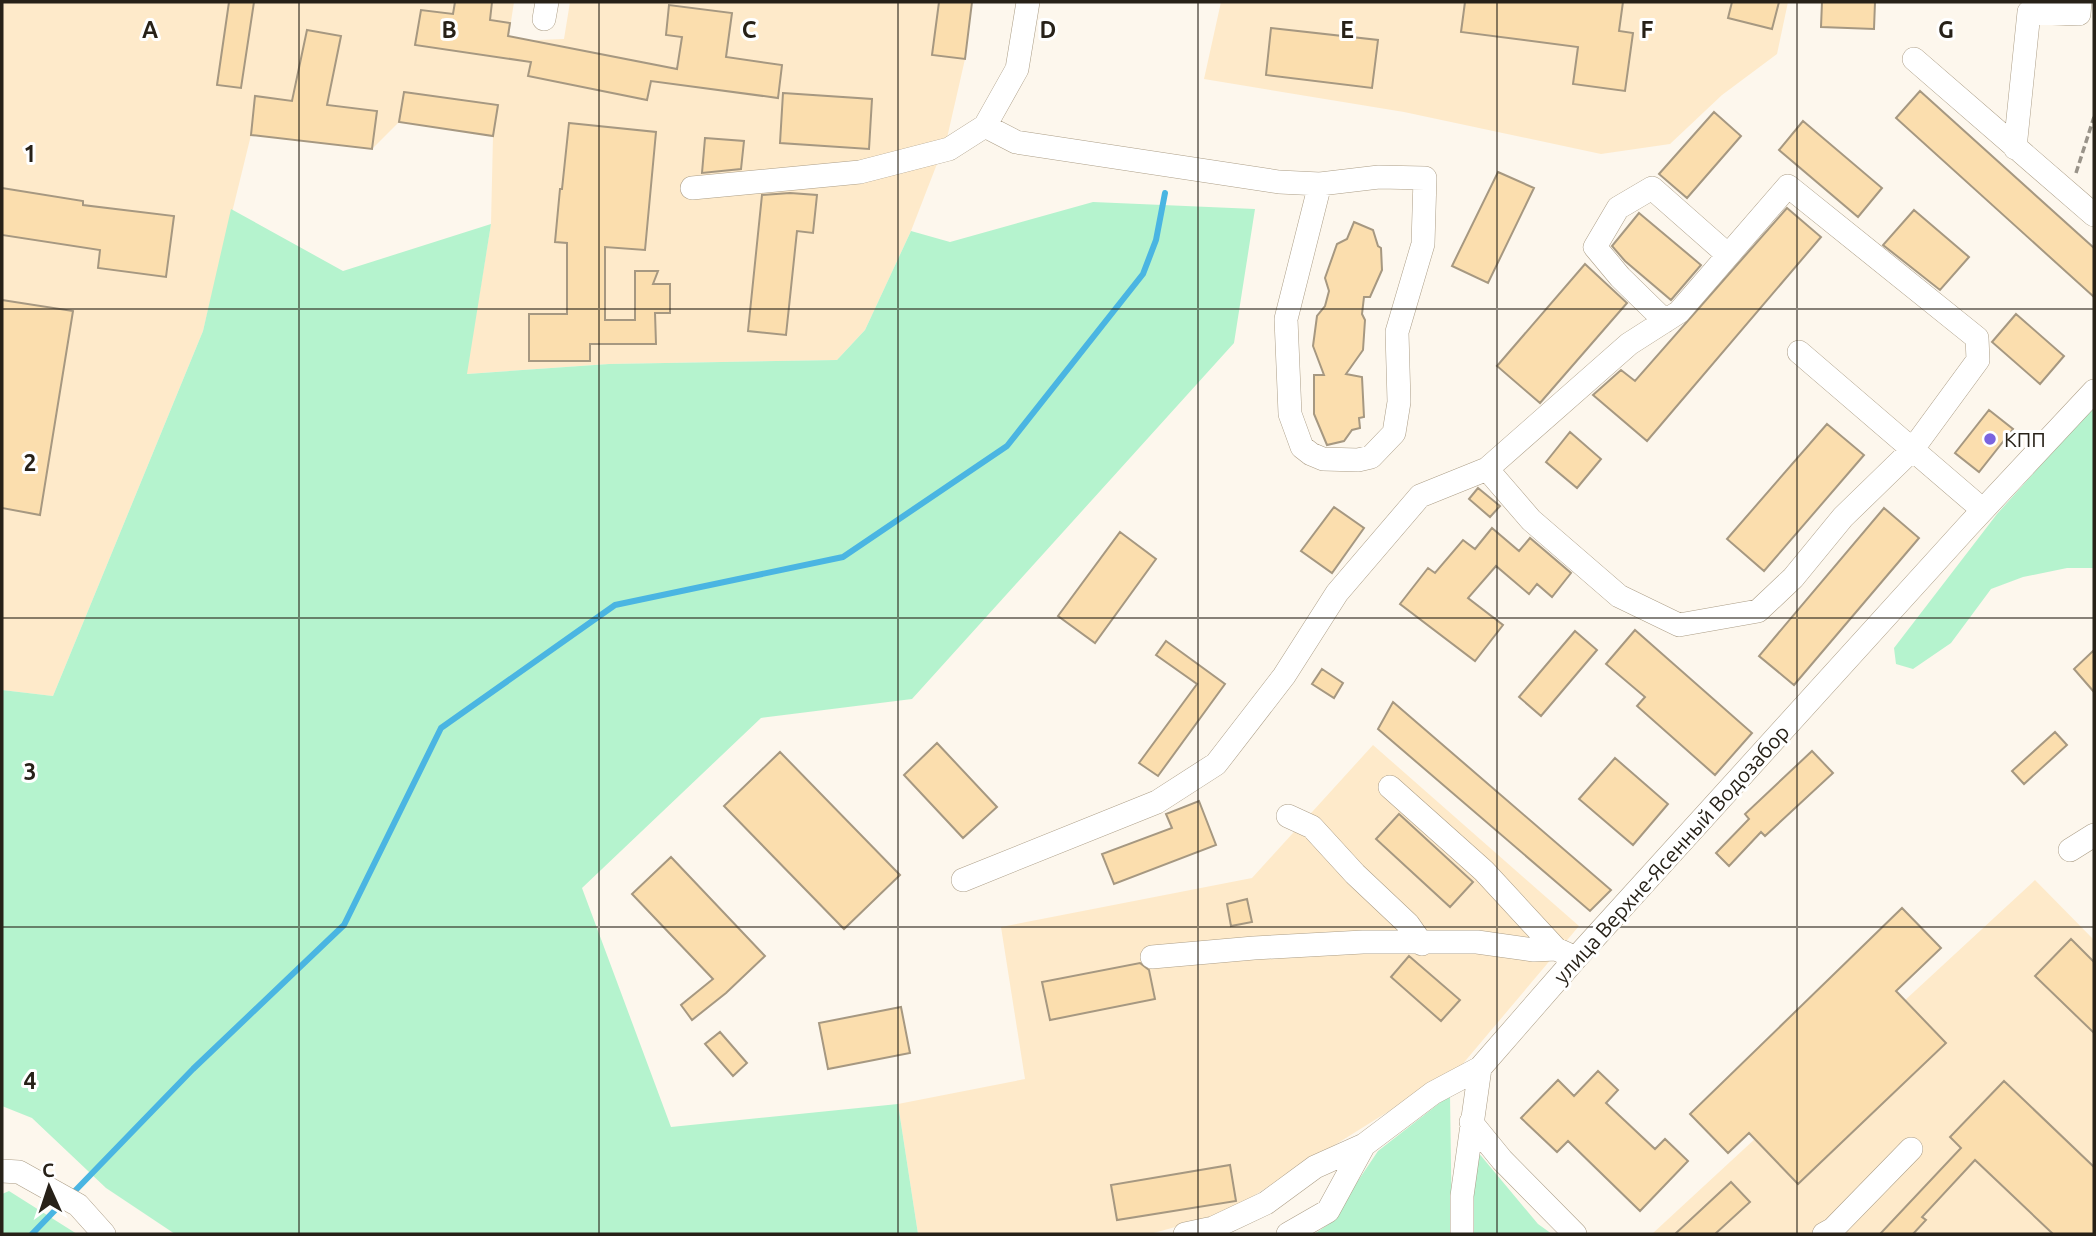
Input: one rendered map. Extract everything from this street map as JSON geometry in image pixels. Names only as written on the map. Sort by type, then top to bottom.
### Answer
[{"type":"street","points":[[692,188],[860,172],[949,149],[985,126],[1017,69],[1028,2]]},
{"type":"street","points":[[2015,148],[2029,12],[2079,14],[2080,2]]},
{"type":"street","points":[[1914,59],[2094,215]]},
{"type":"street","points":[[985,126],[1016,142],[1279,182],[1320,184],[1379,177],[1425,178],[1423,244],[1397,332],[1399,402],[1394,433],[1371,457],[1358,460],[1323,459],[1311,454],[1302,447],[1290,414],[1286,319],[1320,184]]},
{"type":"street","points":[[963,880],[1157,802],[1216,764],[1284,676],[1337,593],[1420,496],[1487,470],[1629,344],[1679,312],[1788,187],[1977,338],[1978,360],[1912,450],[1843,517],[1793,578],[1758,611],[1679,625],[1619,596],[1531,520],[1487,470]]},
{"type":"street","points":[[1665,321],[1620,278],[1595,247],[1618,208],[1652,188],[1728,255]]},
{"type":"street","points":[[1799,352],[1983,510]]},
{"type":"street","name":"улица Верхне-Ясенный Водозабор","points":[[1185,1234],[1213,1228],[1266,1203],[1315,1167],[1364,1145],[1433,1093],[1480,1068],[1566,954],[2094,391]]},
{"type":"street","points":[[1390,787],[1484,871],[1566,954]]},
{"type":"street","points":[[1288,816],[1312,827],[1408,924],[1422,944]]},
{"type":"street","points":[[2070,850],[2094,835]]},
{"type":"street","points":[[1152,957],[1363,942],[1477,942],[1566,954]]},
{"type":"street","points":[[1462,1234],[1462,1196],[1480,1068]]},
{"type":"street","points":[[1471,1122],[1502,1160],[1575,1234]]},
{"type":"street","points":[[1289,1234],[1328,1211],[1364,1145]]},
{"type":"street","points":[[1825,1234],[1911,1149]]},
{"type":"street","points":[[2,1171],[19,1172],[78,1205],[104,1234]]},
{"type":"path","points":[[2069,195],[2094,117]]},
{"type":"shaded area","points":[[2,2],[514,2],[508,41],[564,39],[570,2],[972,2],[965,59],[947,138],[911,231],[865,330],[837,360],[609,364],[466,374],[491,224],[493,136],[399,122],[372,149],[251,135],[203,331],[53,696],[2,690]]},
{"type":"shaded area","points":[[1221,2],[1788,2],[1777,54],[1722,95],[1670,144],[1601,154],[1404,112],[1204,79]]},
{"type":"shaded area","points":[[1373,745],[1579,926],[1461,1066],[1226,1213],[1150,1234],[918,1234],[898,1104],[1025,1079],[1001,927],[1252,878]]},
{"type":"shaded area","points":[[2035,880],[2094,940],[2094,1234],[1652,1234]]},
{"type":"green space","points":[[1093,202],[1255,209],[1234,343],[912,699],[761,718],[582,888],[671,1127],[898,1104],[918,1234],[175,1234],[106,1188],[32,1118],[2,1106],[2,690],[53,696],[203,331],[231,209],[343,271],[491,224],[467,374],[609,364],[837,360],[865,330],[911,231],[950,242]]},
{"type":"green space","points":[[2094,406],[2094,568],[2067,568],[2023,577],[1991,589],[1951,643],[1913,669],[1896,664],[1894,648],[1997,514]]},
{"type":"green space","points":[[1450,1095],[1452,1234],[1314,1234],[1329,1224],[1378,1151]]},
{"type":"green space","points":[[1477,1151],[1538,1224],[1552,1234],[1472,1234],[1470,1198]]},
{"type":"green space","points":[[9,1191],[77,1234],[2,1234],[2,1194]]},
{"type":"building","points":[[229,2],[254,2],[241,88],[217,85]]},
{"type":"building","points":[[455,2],[492,2],[490,20],[510,23],[508,36],[677,69],[682,37],[666,35],[669,5],[732,13],[726,57],[782,65],[778,98],[651,81],[647,100],[528,76],[531,62],[415,45],[421,10],[453,14]]},
{"type":"building","points":[[939,2],[972,2],[965,59],[932,55]]},
{"type":"building","points":[[1465,2],[1623,2],[1619,31],[1633,33],[1625,91],[1573,84],[1578,47],[1461,32]]},
{"type":"building","points":[[1732,2],[1779,2],[1772,29],[1728,18]]},
{"type":"building","points":[[1822,2],[1875,2],[1874,29],[1821,27]]},
{"type":"building","points":[[1271,28],[1378,40],[1372,88],[1266,75]]},
{"type":"building","points":[[307,30],[341,36],[327,105],[377,111],[372,149],[251,135],[255,96],[292,101]]},
{"type":"building","points":[[1920,91],[2094,248],[2094,297],[1896,118]]},
{"type":"building","points":[[404,92],[498,105],[493,136],[399,122]]},
{"type":"building","points":[[783,93],[872,99],[869,149],[780,143]]},
{"type":"building","points":[[1714,112],[1741,136],[1687,198],[1659,174]]},
{"type":"building","points":[[1803,121],[1882,188],[1858,217],[1779,150]]},
{"type":"building","points":[[569,123],[656,132],[645,250],[605,247],[605,320],[635,320],[635,271],[658,271],[653,284],[670,284],[670,313],[655,313],[656,344],[590,344],[590,361],[529,361],[529,314],[567,314],[567,243],[555,242]]},
{"type":"building","points":[[705,138],[744,141],[741,169],[702,173]]},
{"type":"building","points":[[1498,172],[1534,188],[1488,283],[1452,266]]},
{"type":"building","points":[[2,188],[83,201],[83,205],[174,216],[166,277],[98,268],[100,250],[2,235]]},
{"type":"building","points":[[762,195],[817,195],[813,233],[797,231],[786,335],[748,331]]},
{"type":"building","points":[[1787,208],[1821,237],[1647,441],[1593,395],[1621,370],[1635,381]]},
{"type":"building","points":[[1914,210],[1969,257],[1940,290],[1883,245]]},
{"type":"building","points":[[1639,213],[1701,265],[1671,300],[1625,261],[1612,246]]},
{"type":"building","points":[[1354,222],[1373,230],[1381,248],[1382,270],[1370,297],[1364,297],[1363,350],[1346,374],[1362,377],[1364,417],[1359,418],[1360,428],[1352,430],[1344,441],[1327,445],[1314,414],[1314,375],[1324,375],[1313,346],[1317,316],[1325,306],[1329,291],[1325,278],[1337,244],[1347,239]]},
{"type":"building","points":[[1585,264],[1627,303],[1540,403],[1497,366]]},
{"type":"building","points":[[2,300],[73,311],[40,515],[2,508]]},
{"type":"building","points":[[2016,314],[2064,356],[2040,384],[1992,342]]},
{"type":"building","points":[[1989,410],[2013,429],[1979,472],[1955,453]]},
{"type":"building","points":[[1827,424],[1864,455],[1764,571],[1727,539]]},
{"type":"building","points":[[1570,432],[1601,459],[1577,488],[1546,462]]},
{"type":"building","points":[[1478,488],[1500,506],[1490,517],[1469,499]]},
{"type":"building","points":[[1334,507],[1364,528],[1332,573],[1301,551]]},
{"type":"building","points":[[1884,508],[1919,538],[1794,685],[1759,656]]},
{"type":"building","points":[[1492,528],[1519,551],[1530,538],[1571,573],[1552,597],[1537,584],[1529,594],[1496,566],[1468,598],[1503,625],[1475,661],[1400,604],[1428,568],[1435,573],[1463,540],[1475,549]]},
{"type":"building","points":[[1120,532],[1156,559],[1095,643],[1058,616]]},
{"type":"building","points":[[1635,630],[1752,733],[1715,775],[1637,706],[1645,697],[1606,664]]},
{"type":"building","points":[[1575,631],[1597,650],[1541,716],[1519,697]]},
{"type":"building","points":[[1166,641],[1225,684],[1158,776],[1139,763],[1197,684],[1156,655]]},
{"type":"building","points":[[2094,650],[2094,692],[2074,669]]},
{"type":"building","points":[[1322,669],[1343,683],[1334,698],[1312,684]]},
{"type":"building","points":[[1393,702],[1611,890],[1590,911],[1378,729]]},
{"type":"building","points":[[2055,732],[2067,745],[2024,784],[2012,771]]},
{"type":"building","points":[[937,743],[997,807],[963,838],[904,775]]},
{"type":"building","points":[[1812,751],[1833,773],[1765,836],[1761,832],[1729,866],[1716,853],[1749,819],[1745,814]]},
{"type":"building","points":[[780,752],[900,875],[844,929],[724,806]]},
{"type":"building","points":[[1615,758],[1668,804],[1633,845],[1579,799]]},
{"type":"building","points":[[1199,801],[1216,845],[1114,884],[1102,854],[1172,828],[1166,814]]},
{"type":"building","points":[[1399,814],[1473,882],[1450,907],[1376,839]]},
{"type":"building","points":[[671,857],[765,956],[726,993],[692,1020],[681,1005],[713,979],[632,894]]},
{"type":"building","points":[[1247,899],[1252,922],[1231,926],[1227,904]]},
{"type":"building","points":[[1902,908],[1941,948],[1896,991],[1946,1043],[1798,1184],[1749,1133],[1728,1153],[1690,1114]]},
{"type":"building","points":[[2071,939],[2094,962],[2094,1033],[2035,976]]},
{"type":"building","points":[[1409,956],[1460,1000],[1441,1021],[1391,977]]},
{"type":"building","points":[[1140,963],[1149,970],[1155,999],[1050,1020],[1042,982]]},
{"type":"building","points":[[901,1007],[910,1053],[828,1069],[819,1023]]},
{"type":"building","points":[[720,1032],[747,1063],[733,1076],[705,1044]]},
{"type":"building","points":[[1598,1071],[1618,1090],[1606,1103],[1655,1149],[1665,1139],[1688,1161],[1640,1211],[1568,1141],[1557,1152],[1521,1118],[1558,1080],[1574,1096]]},
{"type":"building","points":[[2004,1081],[2094,1167],[2094,1234],[2053,1234],[1975,1160],[1922,1217],[1926,1220],[1913,1234],[1880,1234],[1961,1148],[1950,1137]]},
{"type":"building","points":[[1230,1165],[1236,1201],[1117,1220],[1111,1185]]},
{"type":"building","points":[[1731,1182],[1750,1202],[1715,1234],[1675,1234]]},
{"type":"waterway","points":[[71,1195],[193,1069],[344,925],[441,728],[615,605],[843,557],[1007,446],[1143,274],[1156,240],[1165,193]]},
{"type":"waterway","points":[[32,1234],[63,1202]]},
{"type":"place","name":"КПП","points":[[1990,439]]}]
